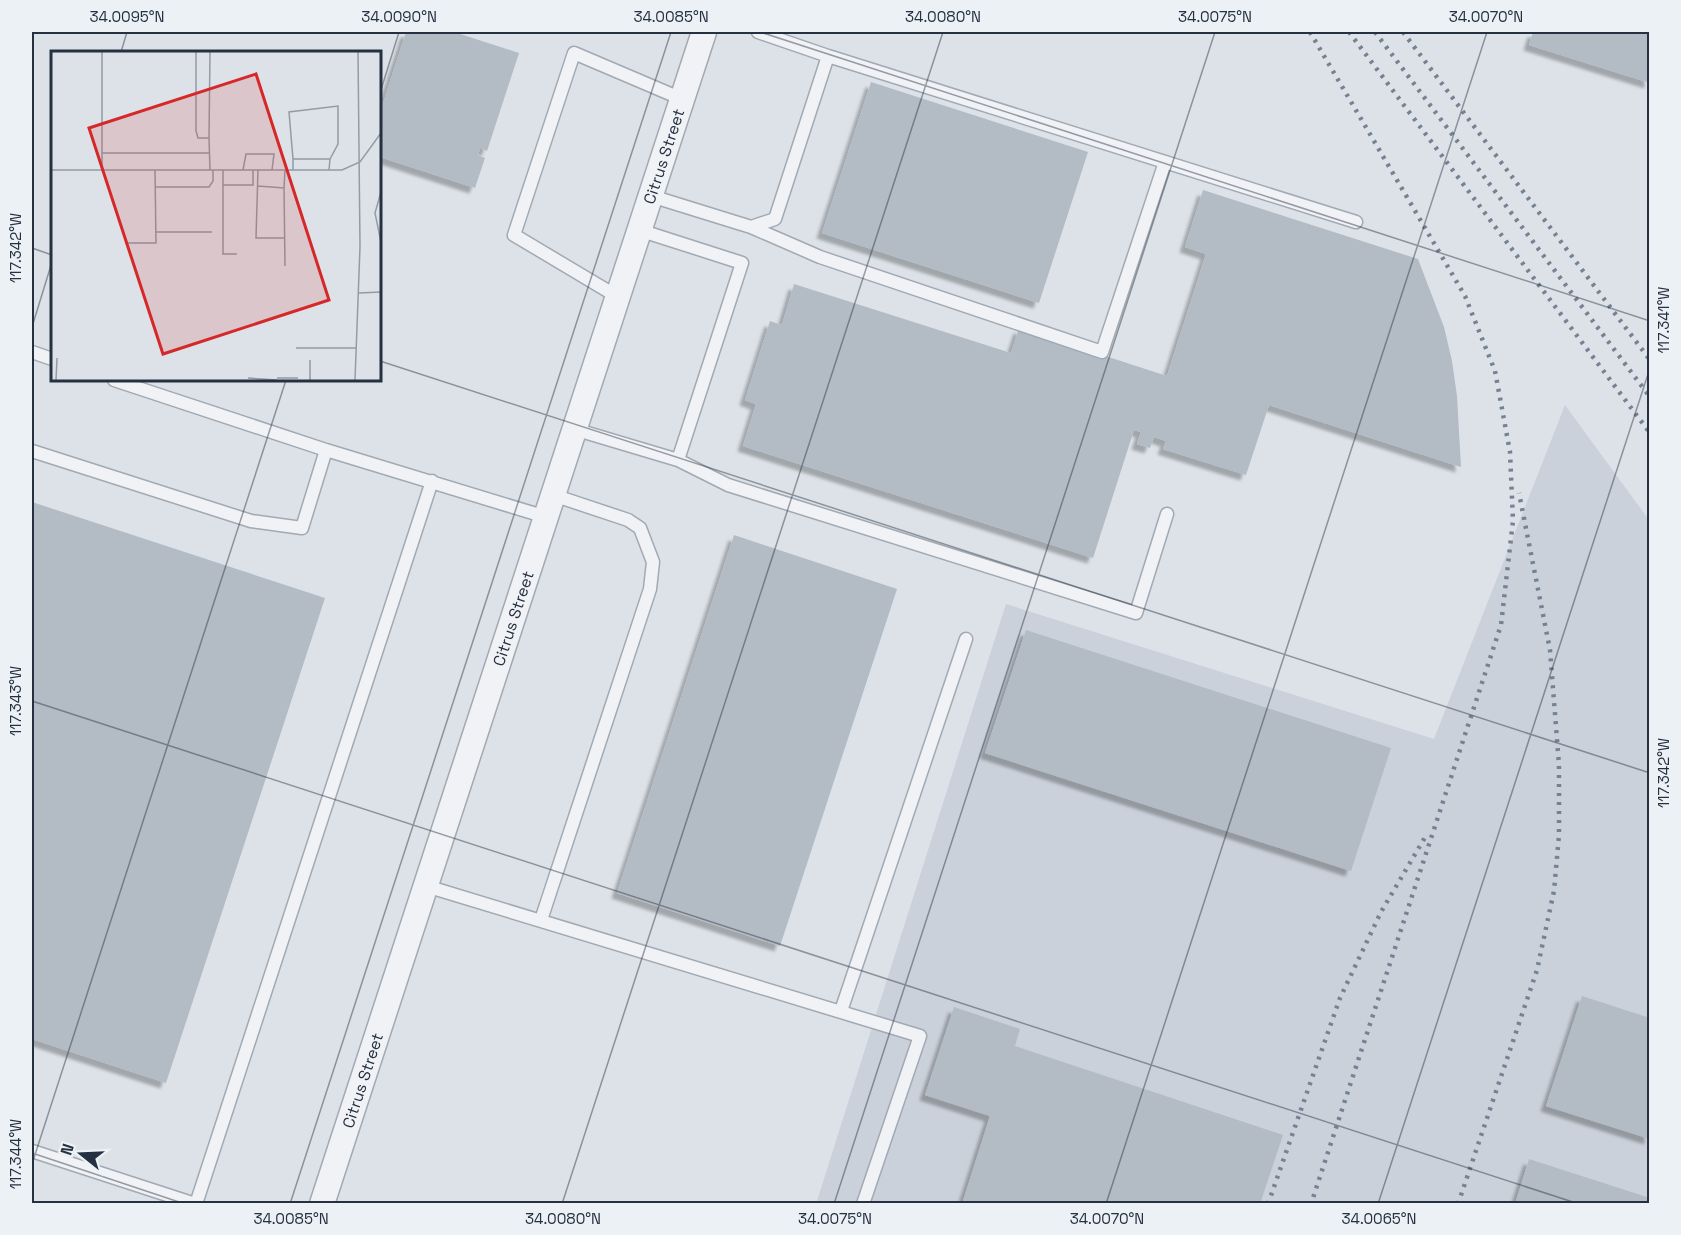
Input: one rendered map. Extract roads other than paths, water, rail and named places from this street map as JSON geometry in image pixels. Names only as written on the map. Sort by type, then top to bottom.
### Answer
[{"type":"street","name":"Citrus Street","points":[[322,1203],[704,32]]},
{"type":"lane","points":[[758,32],[1356,222]]},
{"type":"lane","points":[[618,297],[514,235],[574,53],[682,99]]},
{"type":"lane","points":[[751,227],[775,219],[828,56]]},
{"type":"lane","points":[[651,196],[751,227],[820,257],[1102,352],[1165,162]]},
{"type":"lane","points":[[639,230],[742,262],[678,460]]},
{"type":"lane","points":[[32,352],[51,359]]},
{"type":"lane","points":[[117,381],[327,450],[432,481],[628,520],[640,528],[653,562],[650,590],[542,920]]},
{"type":"lane","points":[[574,429],[678,460],[728,485],[1137,613],[1167,514]]},
{"type":"lane","points":[[32,452],[251,521],[302,528],[327,450]]},
{"type":"lane","points":[[32,1151],[196,1203],[432,481]]},
{"type":"lane","points":[[841,1011],[966,639]]},
{"type":"lane","points":[[426,886],[920,1036],[863,1203]]},
{"type":"railway","points":[[1310,32],[1465,296],[1495,371],[1510,452],[1513,521],[1501,625],[1311,1204]]},
{"type":"railway","points":[[1349,32],[1650,433]]},
{"type":"railway","points":[[1375,32],[1650,397]]},
{"type":"railway","points":[[1403,32],[1650,360]]},
{"type":"railway","points":[[1458,1204],[1537,970],[1554,891],[1559,835],[1559,765],[1550,650],[1519,493]]},
{"type":"railway","points":[[1268,1204],[1340,998],[1381,912],[1427,834]]}]
